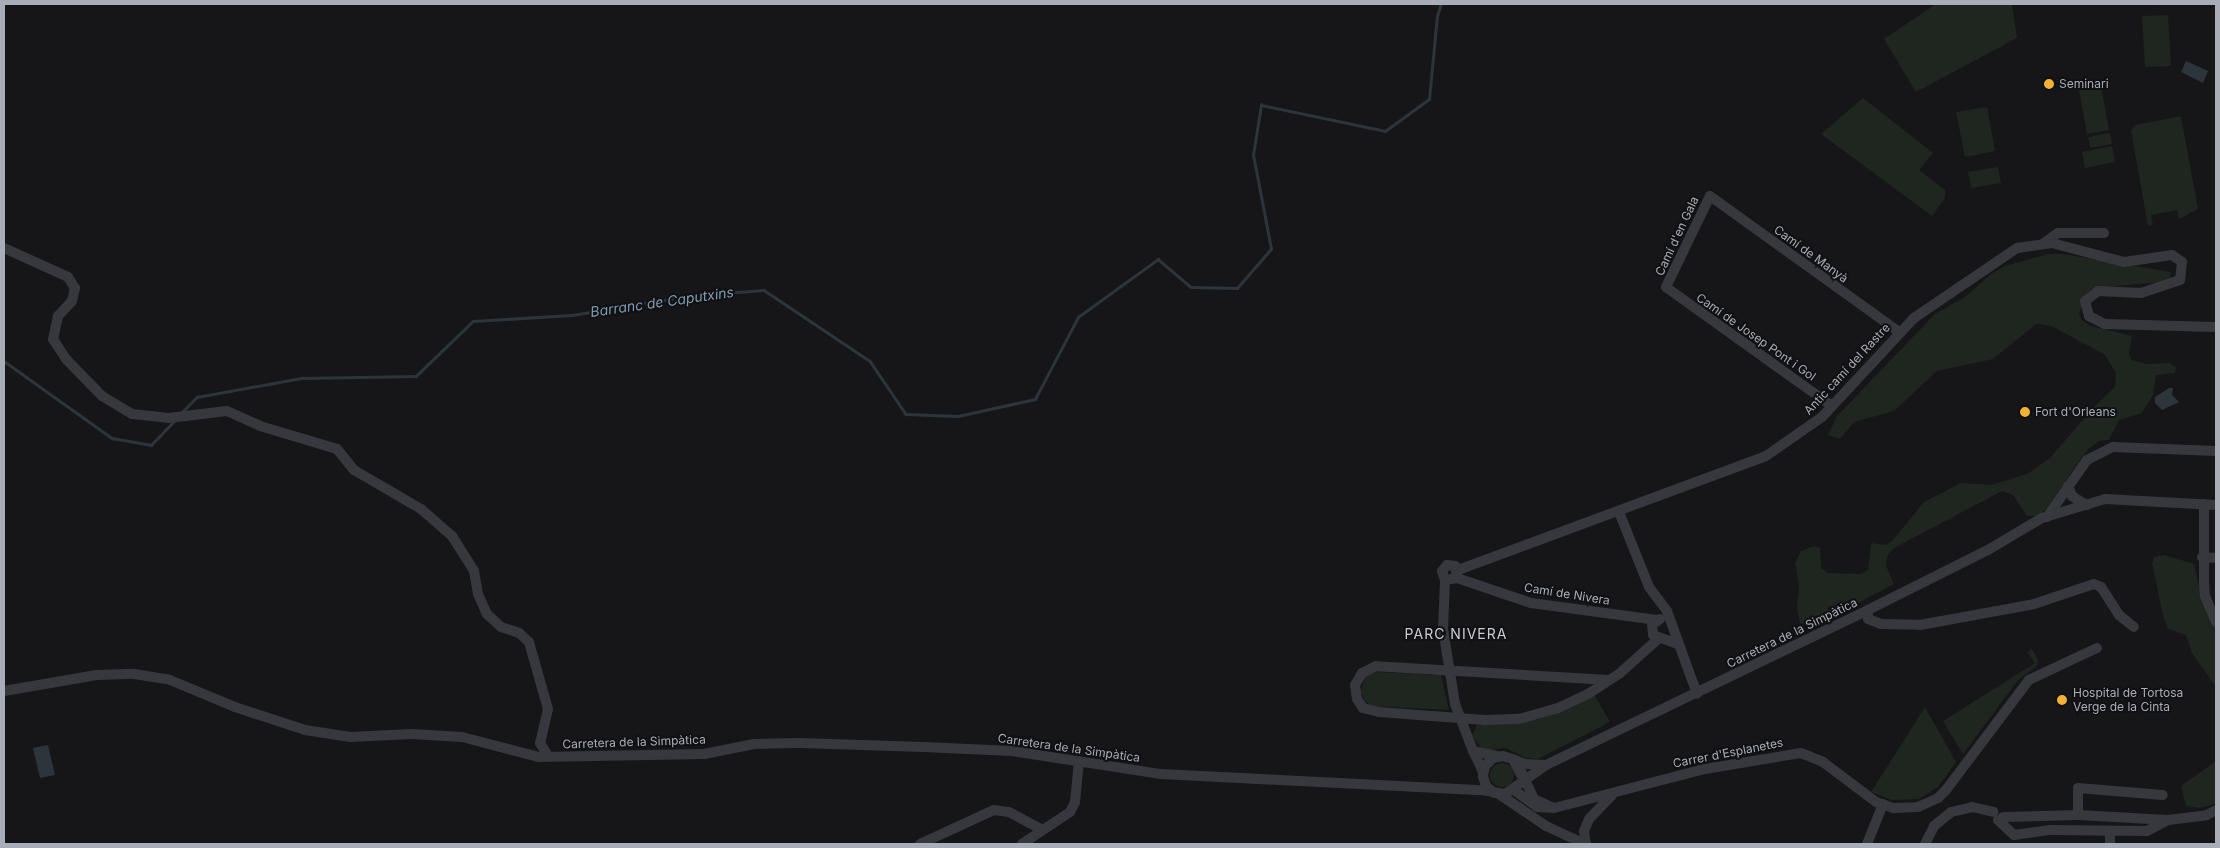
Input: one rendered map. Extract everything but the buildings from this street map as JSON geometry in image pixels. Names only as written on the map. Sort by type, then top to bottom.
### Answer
[{"type":"street","name":"Camí d'en Gala","points":[[1666,287],[1710,196]]},
{"type":"street","name":"Camí de Manyà","points":[[1710,196],[1898,332]]},
{"type":"street","name":"Antic camí del Rastre","points":[[1458,574],[1766,456],[1811,427],[1898,332],[2009,251],[2044,243],[2058,233],[2104,233]]},
{"type":"street","points":[[2044,243],[2116,261],[2172,255],[2182,262],[2180,280],[2162,288],[2141,293],[2098,292],[2090,294],[2085,309],[2096,321],[2216,327]]},
{"type":"street","points":[[4,248],[68,277],[75,288],[72,301],[58,316],[53,339],[66,359],[102,396],[132,414],[169,418],[227,411],[260,426],[337,449],[354,470],[421,509],[452,536],[474,571],[478,594],[487,614],[500,627],[519,632],[529,642],[548,709],[540,743],[548,756]]},
{"type":"street","name":"Camí de Josep Pont i Gol","points":[[1666,287],[1832,406]]},
{"type":"street","points":[[2046,517],[2087,460],[2113,447],[2216,450]]},
{"type":"street","points":[[2068,486],[2072,496],[2086,505]]},
{"type":"street","name":"Carretera de la Simpàtica","points":[[1517,788],[1546,765],[1697,694],[1868,610],[2046,517],[2105,500],[2216,505]]},
{"type":"street","points":[[2204,504],[2202,557],[2205,596],[2216,622]]},
{"type":"street","points":[[1609,680],[1376,666],[1362,674],[1355,685],[1357,699],[1363,708],[1379,712],[1503,721],[1538,714],[1573,702],[1609,680],[1648,646],[1667,611],[1649,587],[1619,512]]},
{"type":"street","points":[[2202,557],[2216,558]]},
{"type":"street","points":[[1445,580],[1458,574],[1452,565],[1444,566],[1441,573],[1445,580],[1444,629],[1448,670],[1459,719],[1483,774],[1486,786],[1518,809],[1586,844]]},
{"type":"street","name":"Camí de Nivera","points":[[1458,574],[1530,603],[1659,628]]},
{"type":"street","points":[[1868,610],[1868,619],[1881,624],[1920,625],[2034,604],[2094,584],[2101,587],[2119,615],[2134,627]]},
{"type":"street","points":[[1659,628],[1678,644],[1697,694]]},
{"type":"street","name":"Carrer d'Esplanetes","points":[[1517,788],[1537,807],[1554,808],[1622,790],[1787,754],[1814,756],[1848,782],[1883,804],[1908,808],[1938,798],[1976,752],[2022,686],[2038,676],[2097,648]]},
{"type":"street","name":"Carretera de la Simpàtica","points":[[4,691],[97,675],[134,674],[170,680],[235,707],[305,730],[350,737],[412,734],[462,737],[548,756],[704,754],[754,744],[800,743],[1012,751],[1161,774],[1456,789],[1497,794]]},
{"type":"street","points":[[1473,751],[1513,759],[1525,764],[1546,765]]},
{"type":"street","points":[[1483,774],[1488,762],[1498,756]]},
{"type":"street","points":[[1513,759],[1520,769],[1517,788],[1518,809]]},
{"type":"street","points":[[1022,844],[1065,817],[1073,808],[1079,761]]},
{"type":"street","name":"Carretera de la Simpàtica","points":[[1456,789],[1469,786],[1483,774]]},
{"type":"street","points":[[1497,794],[1517,788]]},
{"type":"street","points":[[2078,815],[2078,788],[2163,795]]},
{"type":"street","points":[[1586,844],[1584,831],[1589,819],[1604,801],[1622,790]]},
{"type":"street","points":[[1868,844],[1883,804]]},
{"type":"street","points":[[1925,844],[1934,826],[1951,812],[1972,807],[1998,817],[2078,815],[2168,820],[2207,815],[2216,810]]},
{"type":"street","points":[[920,844],[994,810],[1009,812],[1043,830]]},
{"type":"street","points":[[1998,817],[2014,835],[2049,830],[2147,831],[2168,820]]},
{"type":"street","points":[[2110,831],[2110,844]]},
{"type":"shaded area","points":[[1936,4],[2012,4],[2017,38],[1916,92],[1884,39]]},
{"type":"shaded area","points":[[2168,15],[2171,66],[2145,67],[2142,16]]},
{"type":"shaded area","points":[[2186,61],[2208,71],[2203,83],[2181,72]]},
{"type":"shaded area","points":[[2101,86],[2109,130],[2087,134],[2079,90]]},
{"type":"shaded area","points":[[1863,98],[1933,153],[1919,170],[1945,190],[1945,198],[1932,216],[1821,134]]},
{"type":"shaded area","points":[[1987,107],[1995,151],[1965,157],[1956,112]]},
{"type":"shaded area","points":[[2181,116],[2198,209],[2179,219],[2177,210],[2151,215],[2153,225],[2148,226],[2131,131],[2135,125]]},
{"type":"shaded area","points":[[2110,133],[2112,144],[2090,148],[2088,137]]},
{"type":"shaded area","points":[[2112,146],[2115,162],[2085,168],[2082,152]]},
{"type":"shaded area","points":[[1998,167],[2001,183],[1971,188],[1968,172]]},
{"type":"shaded area","points":[[2048,254],[2063,254],[2171,272],[2170,278],[2163,282],[2092,288],[2086,294],[2079,314],[2082,320],[2091,326],[2132,336],[2129,354],[2132,360],[2147,364],[2169,363],[2176,367],[2175,373],[2156,375],[2153,395],[2142,413],[2119,420],[2109,440],[2099,441],[2087,450],[2047,508],[2038,516],[2027,516],[2013,495],[2002,491],[1894,548],[1887,556],[1886,566],[1894,584],[1822,622],[1807,625],[1800,623],[1797,609],[1799,586],[1795,563],[1801,551],[1814,546],[1820,548],[1821,568],[1828,573],[1860,574],[1868,570],[1871,543],[1886,545],[1892,541],[1924,502],[1961,483],[1991,485],[2027,474],[2050,458],[2094,407],[2115,387],[2116,373],[2104,354],[2051,326],[2036,324],[1993,359],[1937,371],[1894,411],[1854,422],[1840,439],[1828,435],[1837,416],[1935,314],[1965,297],[1991,274],[2005,266]]},
{"type":"shaded area","points":[[2169,388],[2173,388],[2172,395],[2179,402],[2162,410],[2155,403],[2155,397]]},
{"type":"shaded area","points":[[2164,555],[2194,564],[2201,595],[2216,607],[2216,687],[2192,653],[2186,635],[2168,629],[2164,619],[2152,564],[2154,557]]},
{"type":"shaded area","points":[[2032,649],[2038,660],[2037,666],[2019,679],[1963,754],[1943,721],[2035,663],[2027,652]]},
{"type":"shaded area","points":[[1373,672],[1441,675],[1449,710],[1371,706],[1364,700],[1361,691],[1365,677]]},
{"type":"shaded area","points":[[1594,694],[1610,722],[1538,759],[1526,758],[1506,748],[1484,751],[1472,736],[1477,725],[1496,724]]},
{"type":"shaded area","points":[[1925,707],[1956,762],[1938,787],[1919,799],[1892,800],[1871,792]]},
{"type":"shaded area","points":[[48,745],[55,775],[40,778],[33,748]]},
{"type":"shaded area","points":[[2216,761],[2216,804],[2200,808],[2186,806],[2181,786]]},
{"type":"shaded area","points":[[1502,763],[1511,766],[1514,775],[1511,784],[1502,787],[1493,784],[1490,775],[1493,766]]},
{"type":"waterway","name":"Barranc de Caputxins","points":[[181,413],[197,397],[302,378],[416,376],[473,321],[572,315],[697,295],[764,290],[870,361],[906,414],[958,416],[1035,399],[1078,317],[1158,259],[1191,287],[1237,288],[1271,249],[1253,155],[1261,105],[1385,131],[1429,99],[1437,16],[1441,4]]},
{"type":"waterway","name":"Barranc de Caputxins","points":[[4,361],[112,438],[151,445],[174,421]]},
{"type":"place","name":"Seminari","points":[[2049,84]]},
{"type":"place","name":"Fort d'Orleans","points":[[2025,412]]},
{"type":"place","name":"Hospital de Tortosa Verge de la Cinta","points":[[2062,700]]},
{"type":"district","name":"PARC NIVERA","points":[[1456,634]]}]
